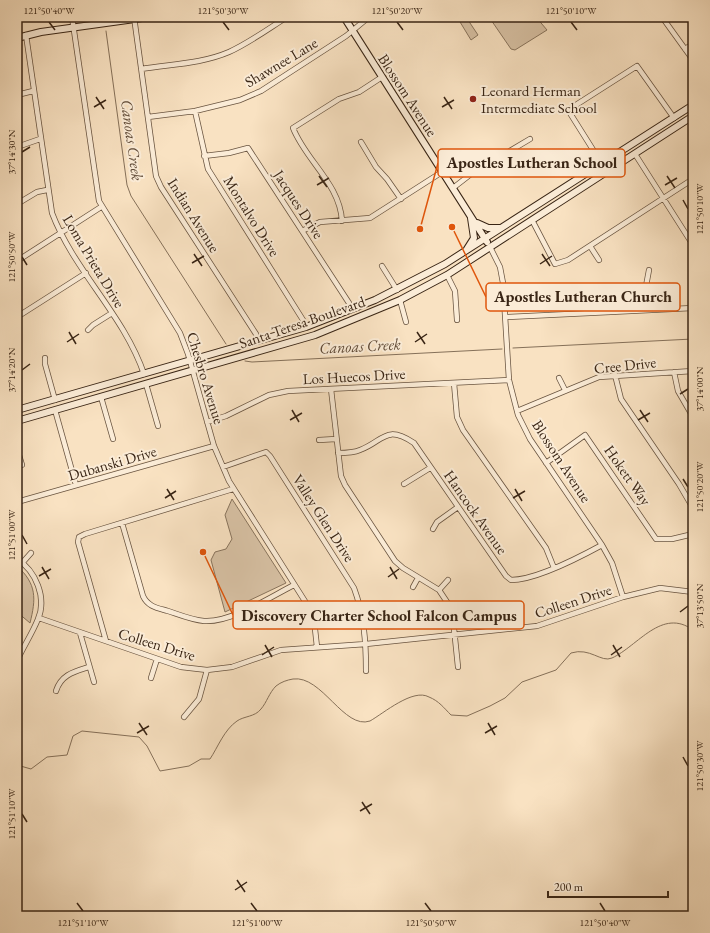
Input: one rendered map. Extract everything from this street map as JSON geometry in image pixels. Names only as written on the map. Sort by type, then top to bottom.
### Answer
[{"type":"main road","points":[[17,38],[26,35],[149,17]]},
{"type":"main road","name":"Blossom Avenue","points":[[344,17],[490,247]]},
{"type":"main road","name":"Santa Teresa Boulevard","points":[[17,410],[306,327],[352,310],[397,290],[467,251],[693,105]]},
{"type":"main road","name":"Santa Teresa Boulevard","points":[[17,421],[315,335],[362,317],[400,300],[447,275],[693,116]]},
{"type":"main road","points":[[467,251],[474,238],[471,215]]},
{"type":"main road","points":[[474,221],[488,228],[502,228]]},
{"type":"street","name":"Chesbro Avenue","points":[[72,17],[96,190],[101,207],[176,327],[190,361],[214,446],[223,467],[233,489],[308,606],[314,620],[317,647]]},
{"type":"street","points":[[141,68],[197,61],[228,52],[249,41],[287,17]]},
{"type":"street","name":"Shawnee Lane","points":[[148,117],[195,111],[240,100],[261,91],[346,36],[369,17]]},
{"type":"street","points":[[662,17],[693,60]]},
{"type":"street","name":"Indian Avenue","points":[[134,18],[156,176],[256,334],[258,341]]},
{"type":"street","name":"Loma Prieta Drive","points":[[26,35],[52,213],[60,233],[134,348],[144,374]]},
{"type":"street","points":[[686,49],[693,44]]},
{"type":"street","points":[[602,164],[568,110],[636,66],[674,118]]},
{"type":"street","points":[[342,221],[341,207],[337,197],[302,146],[293,128],[339,98],[359,92],[382,77]]},
{"type":"street","points":[[17,96],[34,91]]},
{"type":"street","name":"Montalvo Drive","points":[[195,111],[208,169],[306,327]]},
{"type":"street","points":[[17,147],[40,139]]},
{"type":"street","points":[[453,188],[471,174],[530,139]]},
{"type":"street","points":[[361,142],[376,167],[387,179],[401,199]]},
{"type":"street","name":"Jacques Drive","points":[[204,156],[229,154],[248,148],[352,310]]},
{"type":"street","points":[[635,154],[663,198],[692,238],[693,245]]},
{"type":"street","points":[[302,231],[320,222],[370,218],[442,172]]},
{"type":"street","points":[[532,220],[555,264],[568,260],[693,179]]},
{"type":"street","points":[[17,204],[37,192],[48,190]]},
{"type":"street","points":[[17,261],[101,207]]},
{"type":"street","points":[[590,246],[599,260]]},
{"type":"street","name":"Blossom Avenue","points":[[490,247],[500,267],[506,317],[509,380],[517,411],[530,439],[602,545],[612,563],[623,598]]},
{"type":"street","points":[[382,266],[397,290]]},
{"type":"street","points":[[647,310],[646,286],[649,270]]},
{"type":"street","points":[[17,317],[86,273]]},
{"type":"street","points":[[447,275],[455,292],[457,320]]},
{"type":"street","points":[[400,300],[406,322]]},
{"type":"street","points":[[506,317],[693,308]]},
{"type":"street","points":[[88,330],[112,313]]},
{"type":"street","points":[[45,358],[44,364],[55,400]]},
{"type":"street","name":"Cree Drive","points":[[517,411],[599,377],[693,371]]},
{"type":"street","points":[[674,372],[678,391],[693,417]]},
{"type":"street","points":[[615,375],[621,399],[679,484],[693,508]]},
{"type":"street","points":[[559,378],[565,390]]},
{"type":"street","name":"Los Huecos Drive","points":[[207,422],[226,416],[268,395],[288,391],[509,380]]},
{"type":"street","points":[[454,383],[457,417],[463,430],[546,548],[554,568]]},
{"type":"street","points":[[146,384],[158,426]]},
{"type":"street","points":[[331,389],[340,470],[346,485],[385,547],[403,568],[439,590],[449,605],[453,619],[458,667]]},
{"type":"street","points":[[101,397],[113,439]]},
{"type":"street","points":[[55,410],[76,485]]},
{"type":"street","name":"Hancock Avenue","points":[[338,453],[359,451],[381,437],[392,434],[403,436],[414,443],[508,579],[514,580],[554,568],[583,556],[602,545]]},
{"type":"street","name":"Hokett Way","points":[[546,463],[585,435],[656,539],[672,539],[693,534]]},
{"type":"street","points":[[319,440],[336,439]]},
{"type":"street","name":"Dubanski Drive","points":[[17,502],[214,446]]},
{"type":"street","points":[[17,449],[22,465]]},
{"type":"street","name":"Valley Glen Drive","points":[[223,467],[245,460],[261,452],[266,452],[270,456],[354,588],[361,608],[366,644],[366,670]]},
{"type":"street","points":[[404,484],[430,468]]},
{"type":"street","points":[[106,641],[78,539],[82,535],[233,489]]},
{"type":"street","points":[[433,528],[437,522],[458,507]]},
{"type":"street","points":[[122,523],[143,596],[151,606],[194,619],[205,621],[221,619],[237,614],[294,585]]},
{"type":"street","points":[[23,562],[31,553]]},
{"type":"street","points":[[17,559],[23,562],[32,573],[38,584],[41,598],[39,618],[17,661]]},
{"type":"street","points":[[413,587],[418,578]]},
{"type":"street","points":[[439,590],[448,580]]},
{"type":"street","name":"Colleen Drive","points":[[39,618],[181,667],[207,670],[232,666],[281,650],[366,644],[537,626],[623,598],[660,588],[674,588],[693,592]]},
{"type":"street","points":[[80,632],[88,667],[94,682]]},
{"type":"street","points":[[151,678],[157,659]]},
{"type":"street","points":[[56,691],[58,683],[67,674],[88,667]]},
{"type":"street","points":[[184,717],[199,699],[207,670]]},
{"type":"shaded area","points":[[457,17],[466,17],[478,35],[471,40]]},
{"type":"shaded area","points":[[489,17],[536,17],[547,30],[515,50],[511,49]]},
{"type":"shaded area","points":[[232,499],[286,583],[225,612],[211,560],[215,552],[226,549],[232,539],[225,515]]},
{"type":"shaded area","points":[[17,566],[28,579],[33,592],[34,599],[30,623],[17,612]]},
{"type":"waterway","name":"Canoas Creek","points":[[106,31],[127,185],[131,196],[226,344]]},
{"type":"waterway","name":"Canoas Creek","points":[[513,348],[693,339]]},
{"type":"waterway","name":"Canoas Creek","points":[[245,361],[252,362],[502,349]]},
{"type":"waterway","points":[[17,765],[31,769],[47,757],[67,755],[73,736],[82,731],[139,737],[147,746],[160,771],[189,766],[201,759],[210,759],[232,725],[240,719],[259,712],[276,686],[284,681],[293,679],[304,680],[314,685],[342,711],[351,718],[360,722],[370,721],[399,703],[415,696],[422,695],[436,701],[451,715],[467,716],[505,698],[522,682],[556,670],[571,653],[584,652],[608,659],[622,652],[651,631],[661,626],[671,623],[682,624],[693,630]]},
{"type":"place","name":"Leonard Herman Intermediate School","points":[[473,99]]},
{"type":"place","name":"Apostles Lutheran Church","points":[[452,227]]},
{"type":"place","name":"Apostles Lutheran School","points":[[420,229]]},
{"type":"place","name":"Discovery Charter School Falcon Campus","points":[[203,552]]}]
